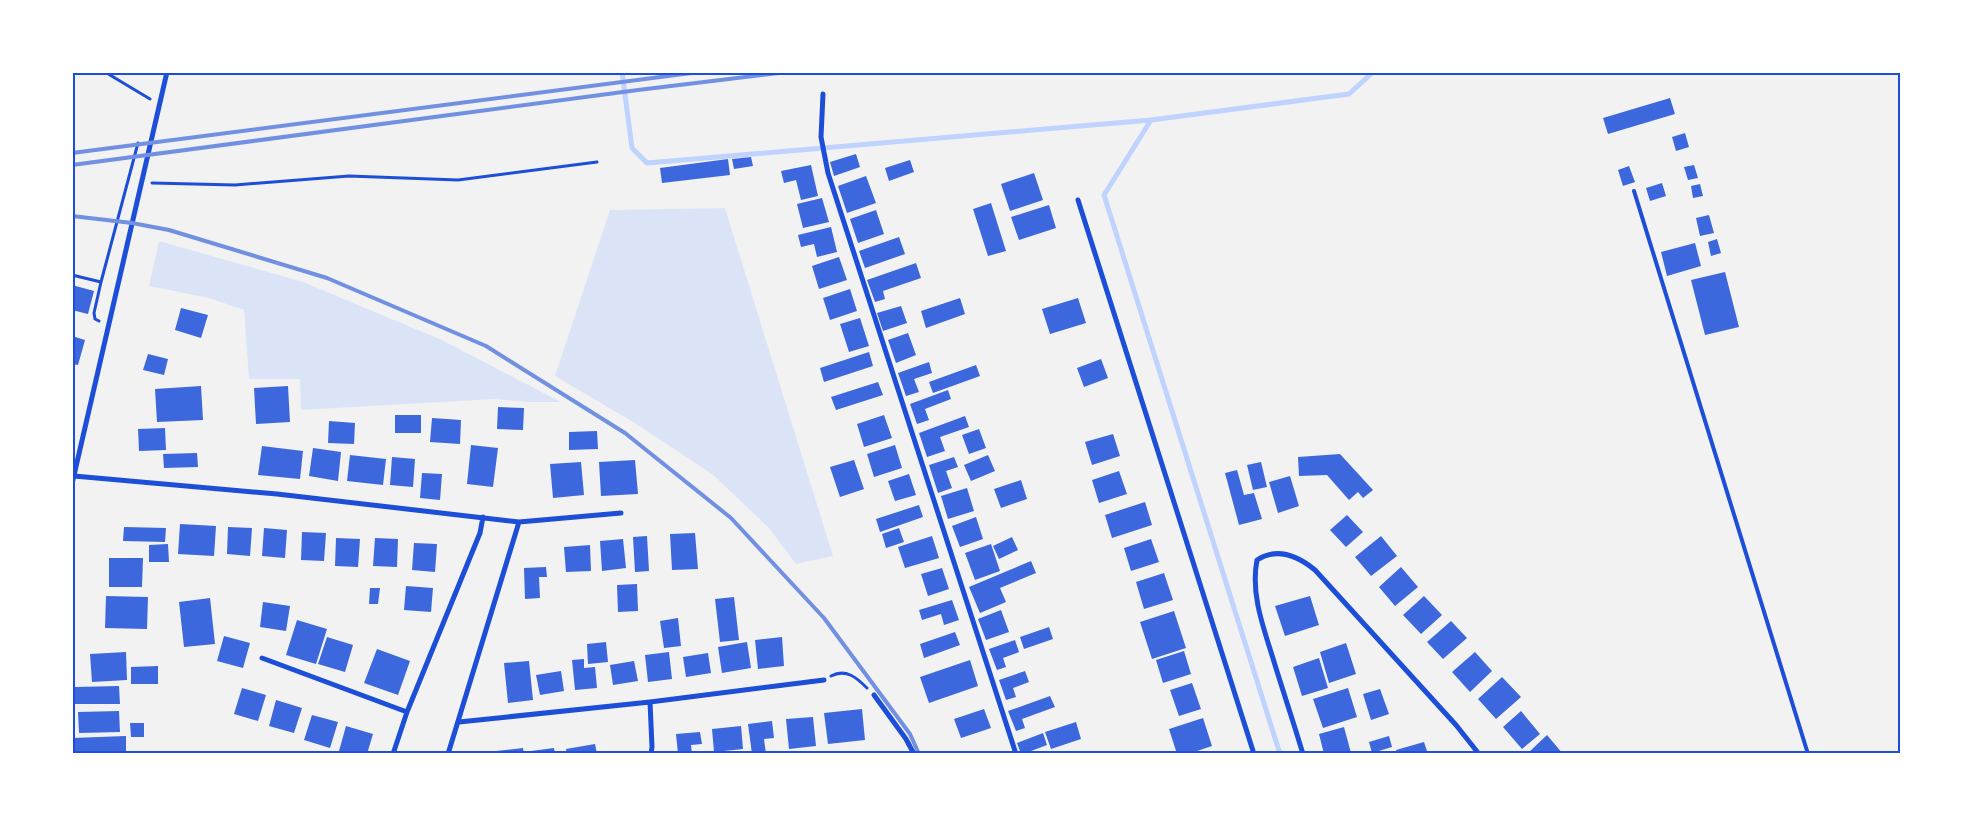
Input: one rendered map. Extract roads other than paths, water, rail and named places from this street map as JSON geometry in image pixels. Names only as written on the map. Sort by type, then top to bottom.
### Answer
[{"type":"street","points":[[72,484],[167,72]]},
{"type":"street","points":[[823,94],[821,137],[828,173],[1016,754]]},
{"type":"street","points":[[1078,200],[1254,754]]},
{"type":"street","points":[[74,476],[277,494],[519,522],[621,513]]},
{"type":"street","points":[[393,754],[407,712],[480,533],[483,518]]},
{"type":"street","points":[[448,754],[519,522]]},
{"type":"street","points":[[1303,754],[1260,615],[1254,585],[1257,560],[1265,555],[1288,555],[1303,560],[1315,570],[1456,725],[1478,754]]},
{"type":"street","points":[[262,658],[407,712]]},
{"type":"street","points":[[459,722],[650,702],[824,680]]},
{"type":"street","points":[[874,695],[906,739],[914,754]]},
{"type":"street","points":[[650,702],[651,754]]},
{"type":"lane","points":[[1634,191],[1808,754]]},
{"type":"waterway","points":[[622,72],[632,148],[647,163],[1151,120]]},
{"type":"waterway","points":[[1280,754],[1104,195],[1151,120],[1349,94],[1373,72]]},
{"type":"railway","points":[[72,153],[699,72]]},
{"type":"railway","points":[[72,165],[787,72]]},
{"type":"railway","points":[[72,216],[132,223],[169,230],[327,278],[486,346],[625,433],[731,518],[824,618],[910,734],[919,754]]}]
